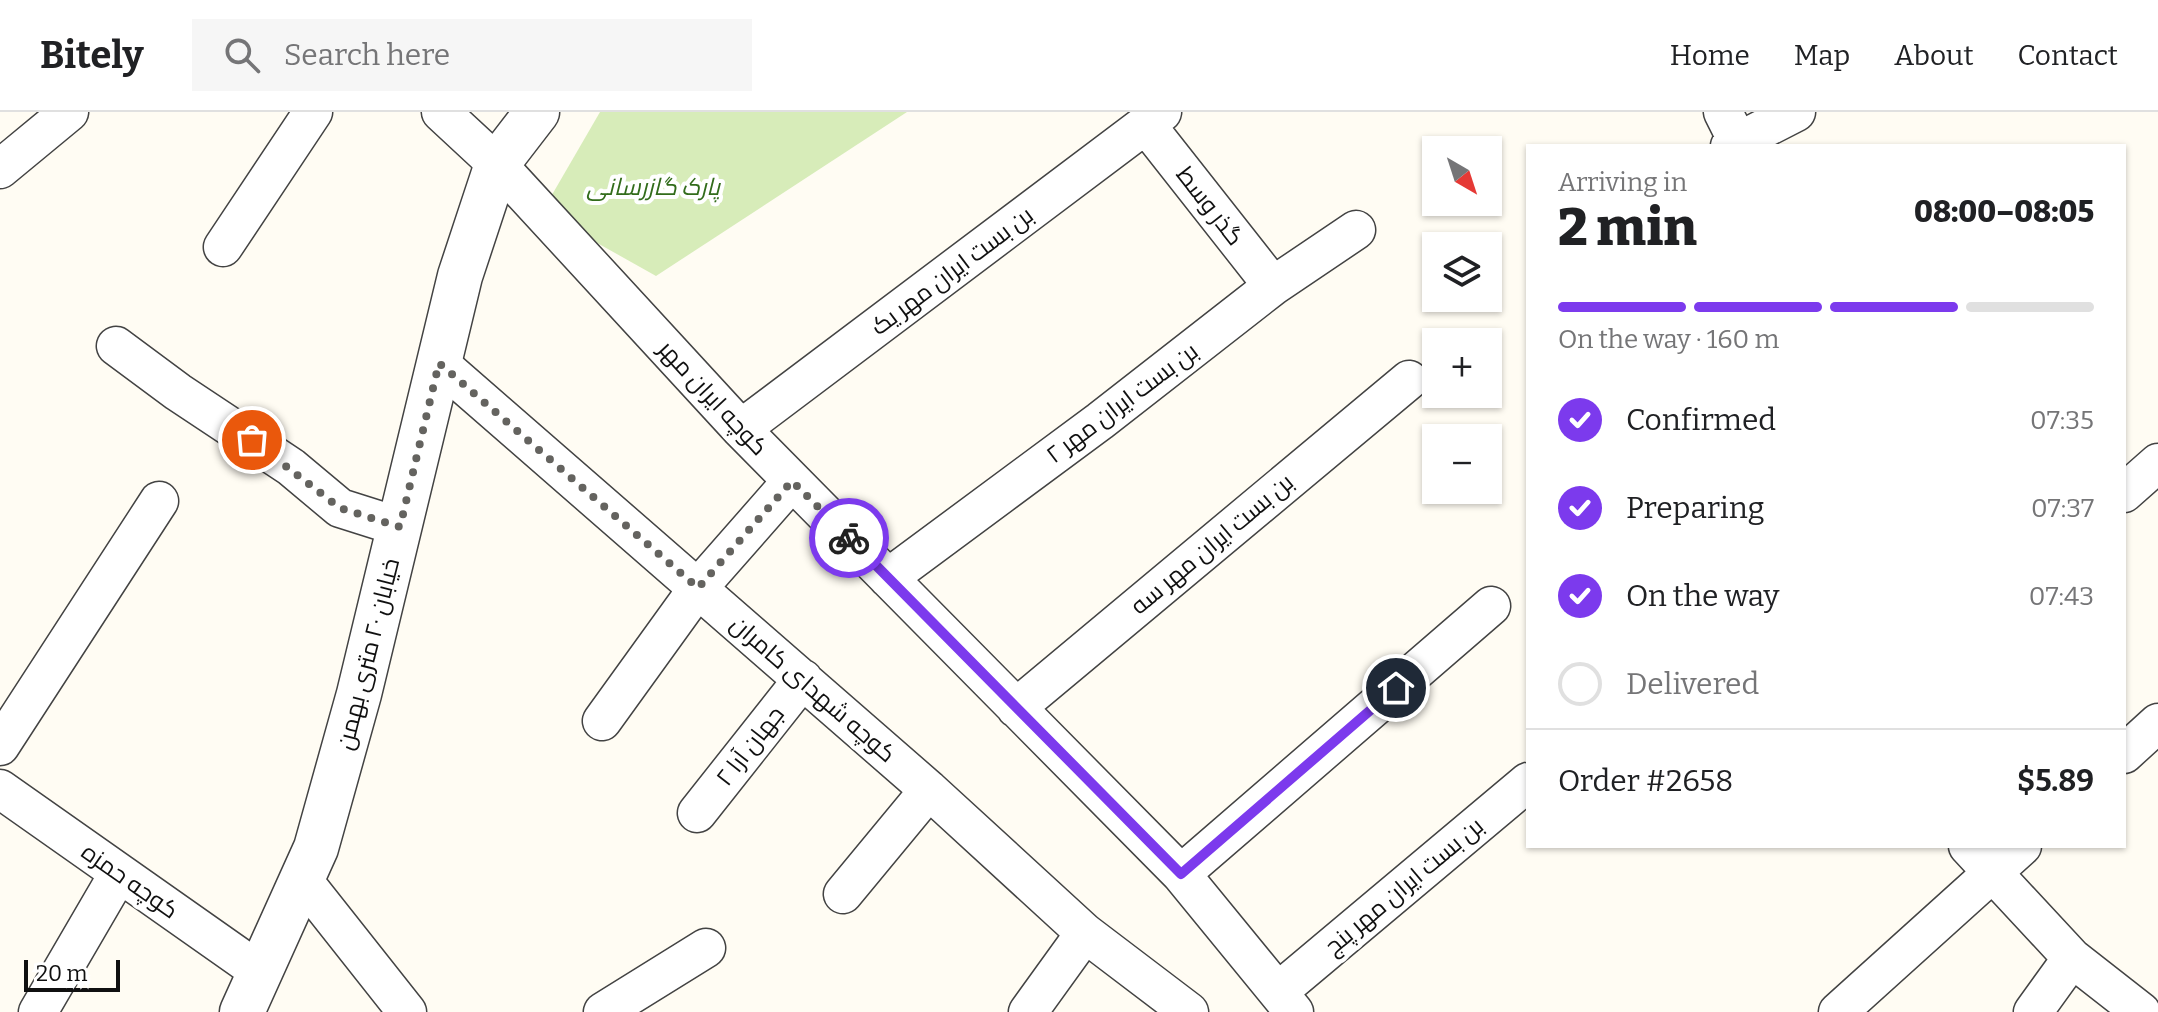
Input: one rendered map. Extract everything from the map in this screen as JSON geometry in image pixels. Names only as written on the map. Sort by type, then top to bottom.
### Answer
[{"type":"street","points":[[0,169],[69,112]]},
{"type":"street","points":[[223,247],[313,112]]},
{"type":"street","name":"کوچه ایران مهر","points":[[441,112],[497,164],[741,429],[1181,874],[1286,1001]]},
{"type":"street","name":"خیابان ۲۰ متری بهمن","points":[[242,1012],[316,848],[359,694],[460,276],[497,164],[537,112]]},
{"type":"street","points":[[1732,137],[1796,112]]},
{"type":"street","name":"گذر وسط","points":[[1155,119],[1273,286]]},
{"type":"street","name":"بن بست ایران مهر یک","points":[[741,429],[1155,119]]},
{"type":"street","name":"۲ بن بست ایران مهر","points":[[888,578],[1100,421],[1273,286],[1356,230]]},
{"type":"street","points":[[116,346],[178,392],[291,467],[340,508],[400,527]]},
{"type":"street","name":"کوچه شهدای کامران","points":[[439,363],[929,790],[1085,933],[1189,1012]]},
{"type":"street","name":"بن بست ایران مهر سه","points":[[1016,708],[1409,380]]},
{"type":"street","points":[[2126,491],[2158,463]]},
{"type":"street","points":[[602,721],[698,588],[792,481]]},
{"type":"street","points":[[0,746],[159,501]]},
{"type":"street","points":[[1181,874],[1491,606]]},
{"type":"street","name":"جهان آرا ۲","points":[[697,813],[803,679]]},
{"type":"street","points":[[2126,752],[2158,723]]},
{"type":"street","name":"بن بست ایران مهر پنج","points":[[1286,1001],[1526,784]]},
{"type":"street","name":"کوچه حمزه","points":[[0,789],[260,972]]},
{"type":"street","points":[[843,894],[929,790]]},
{"type":"street","points":[[1838,1012],[1980,860],[2016,848]]},
{"type":"street","points":[[1980,860],[2072,958],[2141,1012]]},
{"type":"street","points":[[38,1012],[119,873]]},
{"type":"street","points":[[301,878],[407,1012]]},
{"type":"street","points":[[1028,1012],[1085,933]]},
{"type":"street","points":[[603,1012],[706,948]]},
{"type":"street","points":[[2033,1012],[2072,958]]},
{"type":"green space","name":"پارک گازرسانی","points":[[600,112],[907,112],[656,276],[542,212]]},
{"type":"way so far","points":[[252,440],[291,467],[340,508],[400,527],[439,363],[698,588],[792,481],[849,538]]},
{"type":"route","points":[[849,538],[1181,874],[1396,688]]}]
